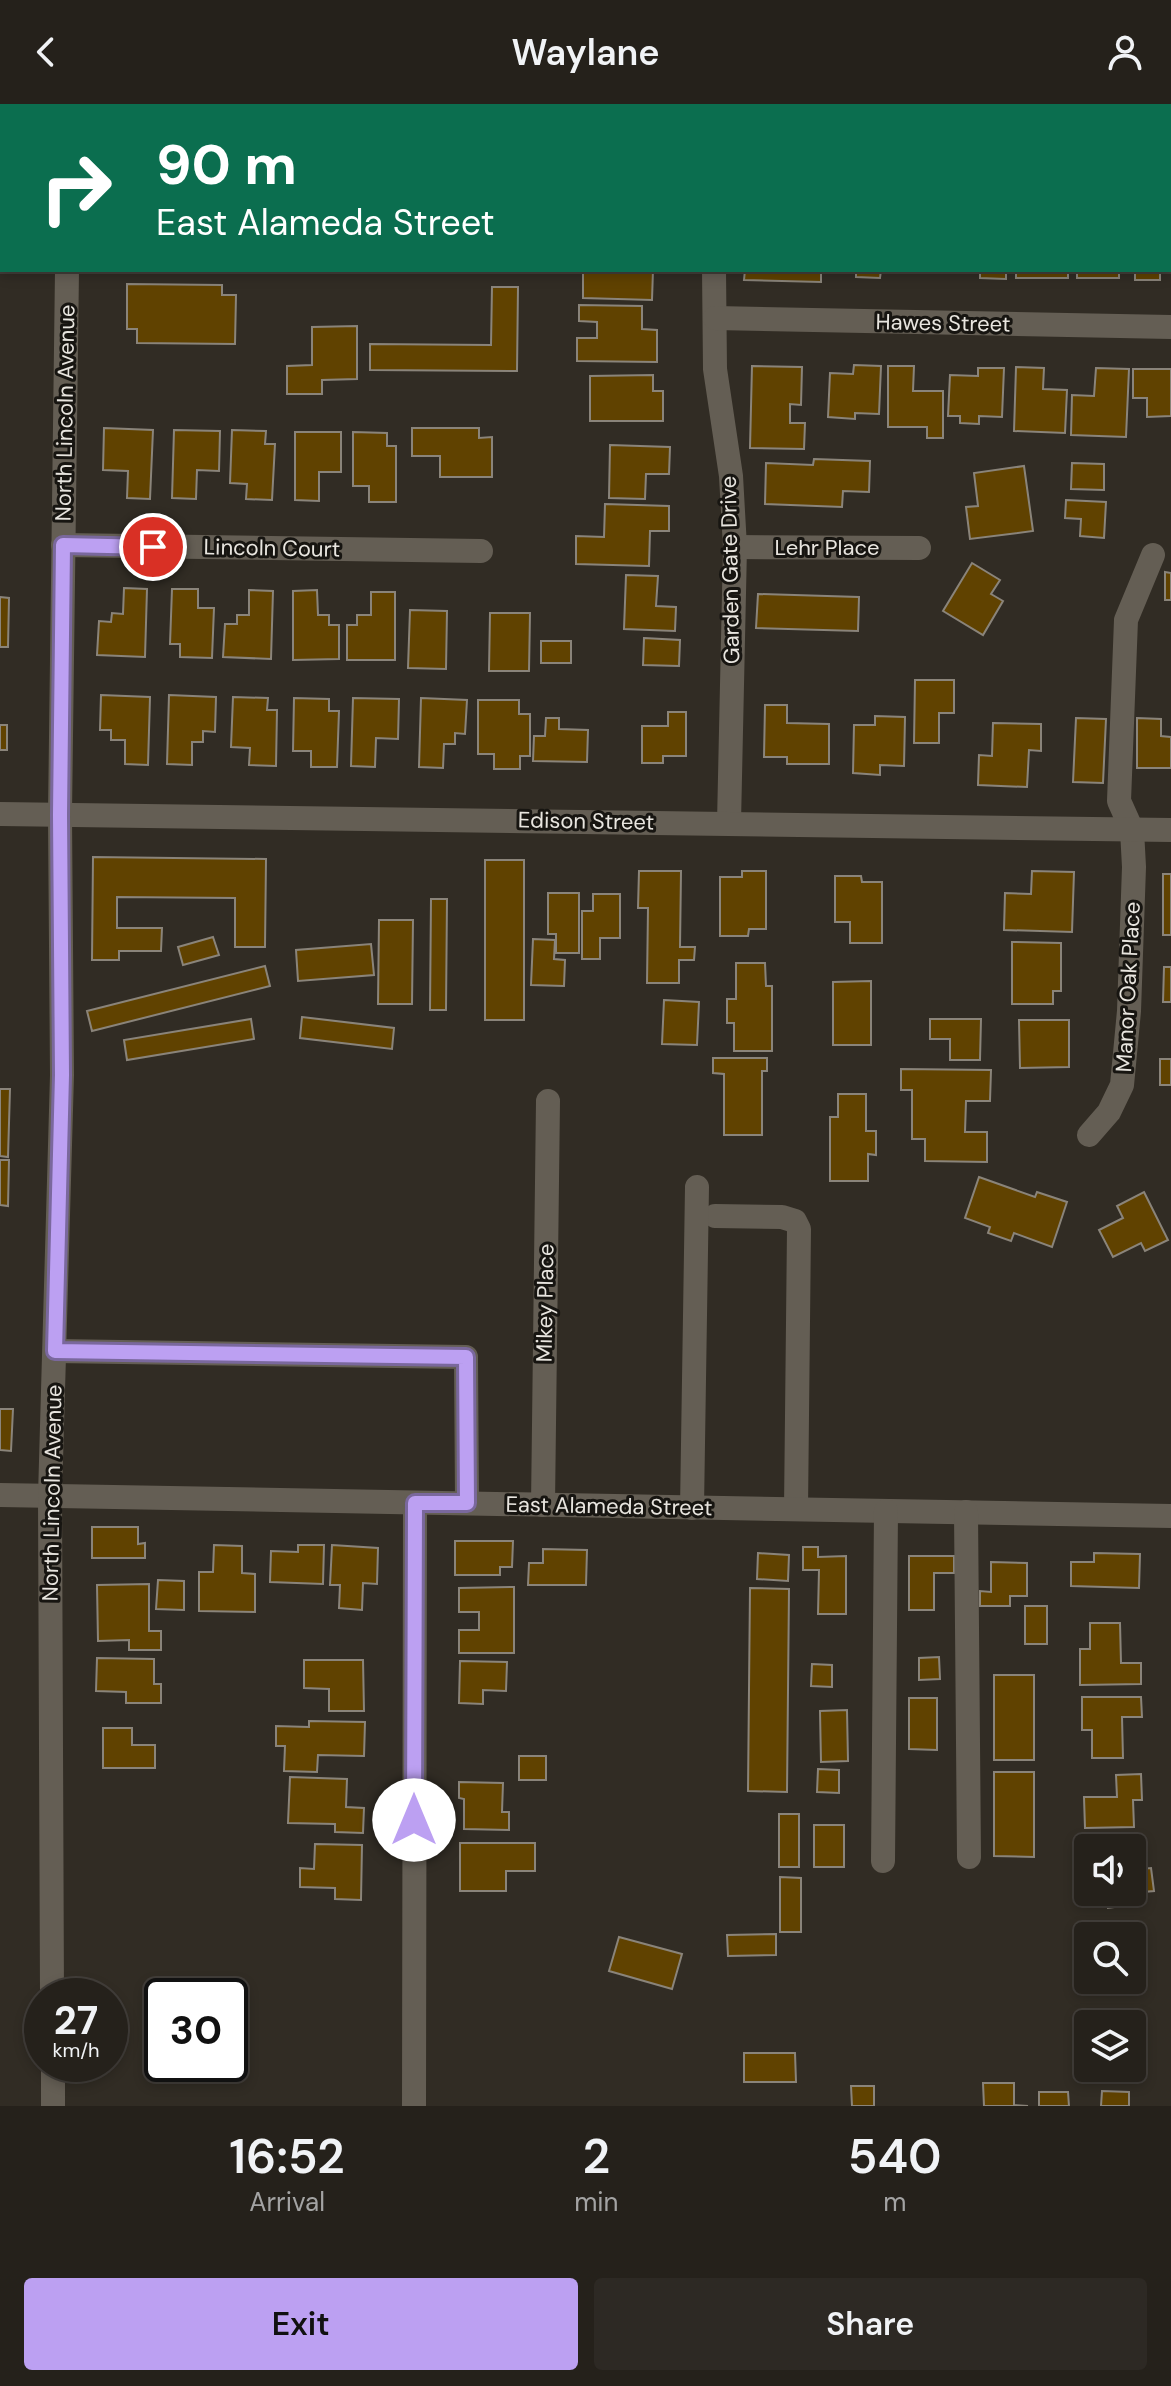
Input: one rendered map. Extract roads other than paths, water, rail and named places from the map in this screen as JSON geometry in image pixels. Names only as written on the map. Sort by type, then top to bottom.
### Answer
[{"type":"street","name":"North Lincoln Avenue","points":[[52,1978],[50,1496],[62,1075],[60,815],[67,272]]},
{"type":"street","name":"Garden Gate Drive","points":[[714,272],[715,369],[731,476],[735,547],[729,823]]},
{"type":"street","name":"Hawes Street","points":[[715,318],[1171,327]]},
{"type":"street","name":"Lincoln Court","points":[[63,545],[481,551]]},
{"type":"street","name":"Lehr Place","points":[[735,547],[919,548]]},
{"type":"street","name":"Manor Oak Place","points":[[1089,1135],[1109,1112],[1122,1085],[1134,867],[1132,830],[1119,801],[1126,620],[1153,555]]},
{"type":"street","name":"Edison Street","points":[[0,814],[1171,830]]},
{"type":"street","name":"Mikey Place","points":[[543,1505],[548,1101]]},
{"type":"street","points":[[692,1508],[697,1187]]},
{"type":"street","points":[[715,1216],[782,1217],[795,1221],[799,1229],[796,1509]]},
{"type":"street","points":[[55,1351],[466,1357],[467,1503]]},
{"type":"street","name":"East Alameda Street","points":[[0,1495],[1171,1516]]},
{"type":"street","points":[[414,2106],[415,1503]]},
{"type":"street","points":[[883,1861],[886,1511]]},
{"type":"street","points":[[966,1512],[969,1857]]},
{"type":"street","points":[[53,2082],[53,2106]]}]
